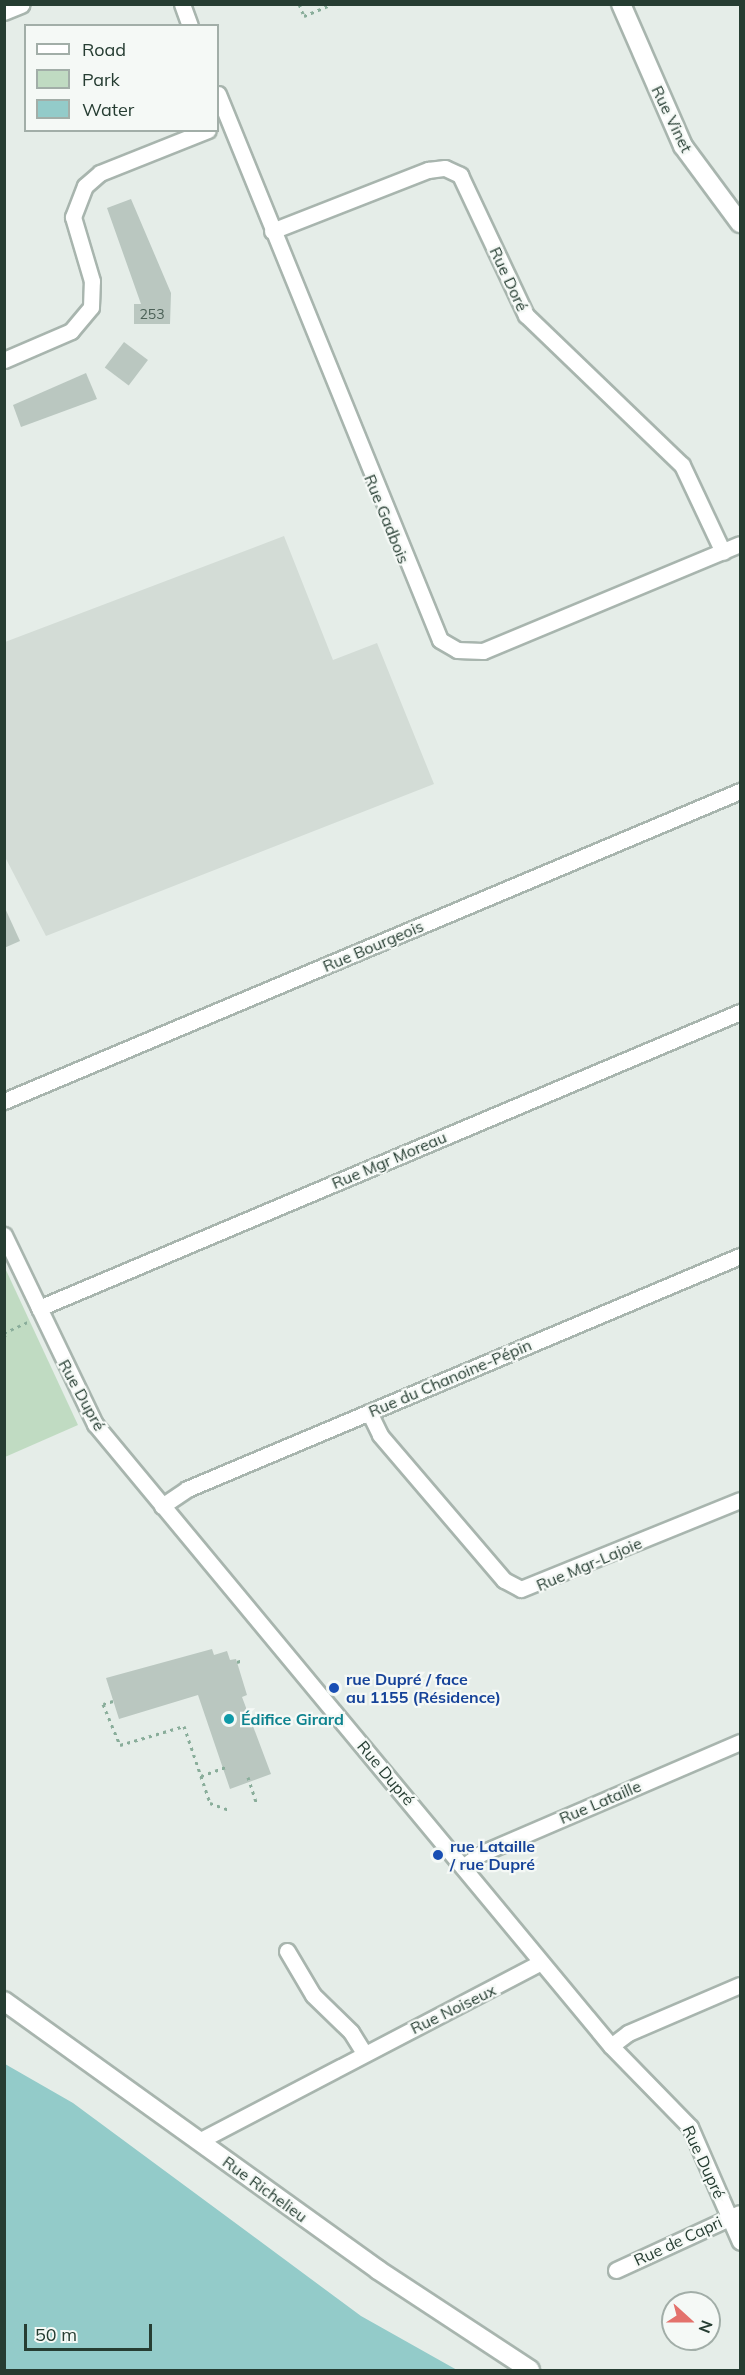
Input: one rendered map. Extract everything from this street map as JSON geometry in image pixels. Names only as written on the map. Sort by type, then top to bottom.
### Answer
[{"type":"main road","points":[[4,11],[21,4]]},
{"type":"main road","name":"Rue Vinet","points":[[621,4],[683,146],[741,223]]},
{"type":"main road","name":"Rue Richelieu","points":[[4,2001],[199,2141],[530,2370]]},
{"type":"street","points":[[182,4],[189,24]]},
{"type":"street","name":"Rue Gadbois","points":[[219,99],[223,125],[272,231],[428,623],[445,644],[463,652],[483,651],[741,544]]},
{"type":"street","points":[[4,360],[71,331],[91,307],[92,281],[73,217],[85,186],[100,173],[203,132]]},
{"type":"street","name":"Rue Doré","points":[[272,231],[428,170],[460,175],[526,315],[682,465],[723,552]]},
{"type":"street","name":"Rue Bourgeois","points":[[4,1101],[741,791]]},
{"type":"street","name":"Rue Mgr Moreau","points":[[35,1314],[741,1012]]},
{"type":"street","name":"Rue Dupré","points":[[4,1235],[35,1314],[95,1424],[611,2046],[690,2127],[735,2215],[741,2242]]},
{"type":"street","name":"Rue du Chanoine-Pépin","points":[[162,1506],[188,1489],[741,1256]]},
{"type":"street","name":"Rue Mgr-Lajoie","points":[[369,1412],[380,1435],[504,1580],[521,1589],[741,1500]]},
{"type":"street","name":"Rue Lataille","points":[[463,1867],[480,1854],[741,1742]]},
{"type":"street","points":[[287,1951],[313,1995],[351,2032],[364,2053]]},
{"type":"street","name":"Rue Noiseux","points":[[199,2141],[541,1962]]},
{"type":"street","points":[[611,2046],[628,2032],[741,1985]]},
{"type":"street","name":"Rue de Capri","points":[[616,2270],[735,2215]]},
{"type":"path","points":[[299,4],[304,16],[332,4]]},
{"type":"path","points":[[5,1335],[35,1314]]},
{"type":"path","points":[[237,1662],[243,1660]]},
{"type":"path","points":[[113,1701],[103,1704],[120,1745],[184,1726],[210,1803],[229,1810]]},
{"type":"path","points":[[201,1776],[226,1767]]},
{"type":"path","points":[[248,1777],[256,1802]]},
{"type":"shaded area","points":[[284,536],[333,660],[377,643],[434,784],[46,936],[5,857],[5,642]]},
{"type":"green space","points":[[5,1268],[78,1425],[4,1457]]},
{"type":"water","points":[[5,2064],[73,2103],[361,2316],[457,2370],[5,2370]]},
{"type":"building","points":[[131,199],[171,293],[170,324],[134,324],[134,304],[141,304],[107,208]]},
{"type":"building","points":[[124,342],[148,360],[129,386],[105,368]]},
{"type":"building","points":[[86,373],[97,399],[21,427],[13,405]]},
{"type":"building","points":[[4,906],[20,941],[4,948]]},
{"type":"building","name":"Édifice Girard","points":[[212,1649],[214,1655],[227,1651],[230,1660],[236,1659],[247,1695],[242,1697],[271,1774],[230,1789],[198,1695],[119,1719],[106,1678]]},
{"type":"place","name":"rue Dupré / face au 1155 (Résidence)","points":[[334,1688]]},
{"type":"place","name":"Édifice Girard","points":[[229,1719]]},
{"type":"place","name":"rue Lataille / rue Dupré","points":[[438,1855]]}]
